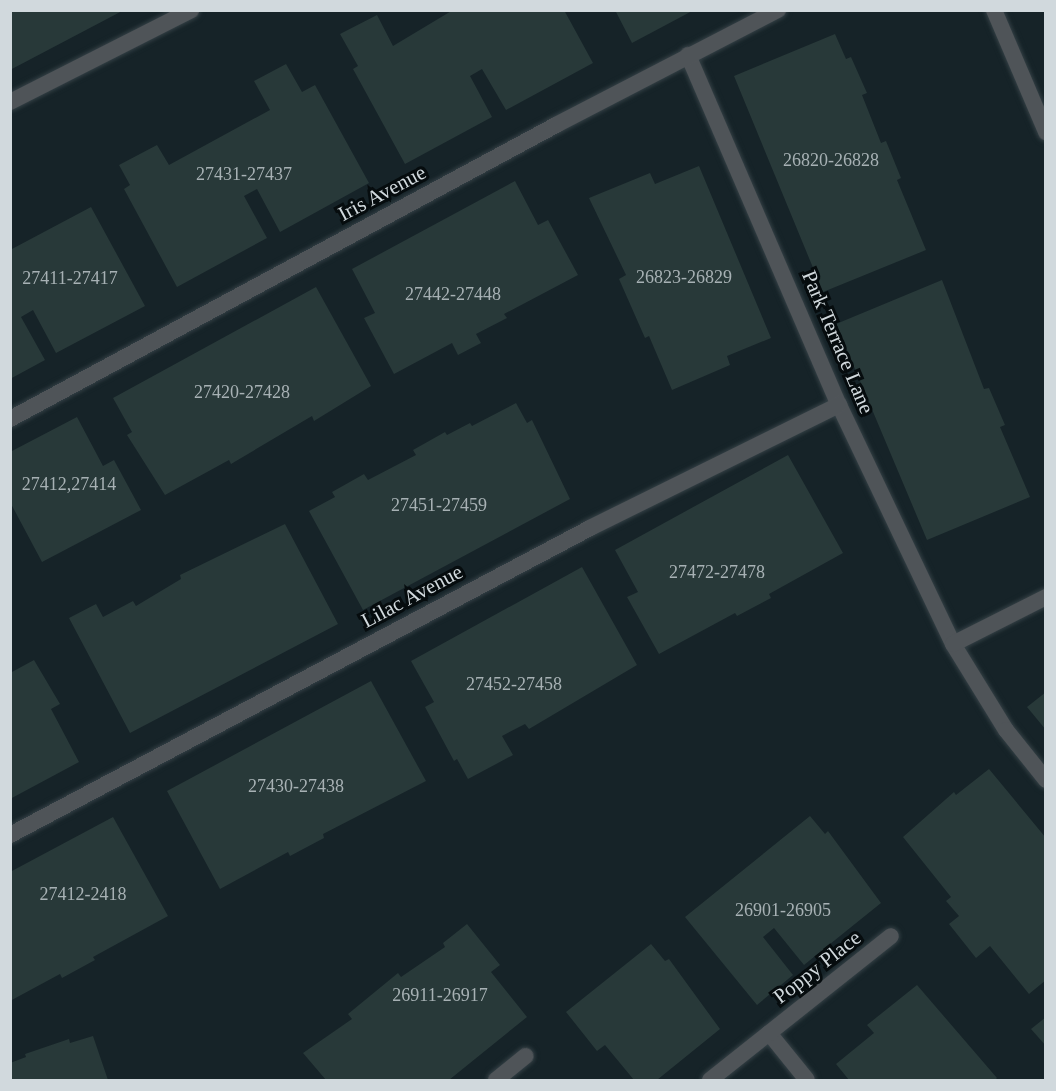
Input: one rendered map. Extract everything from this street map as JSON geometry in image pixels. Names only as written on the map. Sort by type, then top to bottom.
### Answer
[{"type":"street","points":[[10,102],[191,10]]},
{"type":"street","name":"Iris Avenue","points":[[10,419],[688,55],[778,10]]},
{"type":"street","points":[[994,10],[1046,132]]},
{"type":"street","name":"Park Terrace Lane","points":[[688,55],[839,405],[953,644],[1006,730],[1046,780]]},
{"type":"street","name":"Lilac Avenue","points":[[10,835],[590,528],[839,405]]},
{"type":"street","points":[[953,644],[1046,597]]},
{"type":"street","name":"Poppy Place","points":[[710,1080],[891,936]]},
{"type":"street","name":"Poppy Place","points":[[770,1033],[807,1080]]},
{"type":"street","points":[[496,1080],[526,1056]]},
{"type":"building","points":[[10,10],[124,10],[10,70]]},
{"type":"building","points":[[453,10],[564,10],[593,63],[506,110],[482,69],[470,76],[492,117],[405,164],[353,69],[358,66],[340,34],[377,15],[393,46]]},
{"type":"building","points":[[615,10],[694,10],[632,43]]},
{"type":"building","points":[[835,34],[846,59],[851,57],[867,93],[862,95],[881,143],[886,141],[901,178],[897,180],[926,250],[823,292],[734,76]]},
{"type":"building","points":[[286,64],[302,92],[315,85],[369,183],[280,232],[257,189],[244,196],[267,238],[177,287],[124,189],[130,185],[119,165],[157,145],[169,165],[270,110],[254,81]]},
{"type":"building","points":[[699,166],[771,338],[727,356],[730,365],[672,390],[649,336],[645,338],[619,279],[626,275],[589,198],[650,173],[655,184]]},
{"type":"building","points":[[515,181],[538,225],[548,220],[578,275],[504,314],[507,318],[476,334],[481,343],[458,355],[452,343],[394,374],[364,318],[375,313],[352,269]]},
{"type":"building","points":[[91,207],[145,306],[56,353],[33,310],[21,317],[45,360],[10,379],[10,250]]},
{"type":"building","points":[[942,280],[984,389],[989,388],[1005,425],[1000,427],[1030,497],[927,540],[836,324]]},
{"type":"building","points":[[316,287],[371,386],[314,421],[312,416],[231,464],[229,460],[165,495],[127,435],[132,432],[113,398]]},
{"type":"building","points":[[516,403],[527,423],[532,420],[570,499],[363,610],[309,511],[335,497],[332,492],[364,474],[368,480],[416,455],[413,450],[445,432],[447,435],[470,423],[472,426]]},
{"type":"building","points":[[77,417],[103,466],[114,460],[141,510],[42,562],[10,502],[10,452]]},
{"type":"building","points":[[788,455],[843,553],[769,594],[771,598],[737,616],[735,613],[659,654],[627,597],[638,592],[615,550]]},
{"type":"building","points":[[285,524],[338,624],[130,733],[69,618],[96,604],[103,617],[133,601],[136,606],[181,579],[180,575]]},
{"type":"building","points":[[582,567],[637,665],[529,729],[525,724],[502,736],[513,755],[468,779],[457,759],[454,761],[425,707],[434,702],[411,661]]},
{"type":"building","points":[[34,660],[60,704],[51,709],[79,762],[10,799],[10,673]]},
{"type":"building","points":[[371,681],[426,781],[323,834],[324,838],[290,856],[288,852],[220,889],[167,791]]},
{"type":"building","points":[[1046,692],[1046,730],[1027,707]]},
{"type":"building","points":[[989,769],[1046,838],[1046,980],[1029,994],[990,946],[976,958],[949,924],[959,916],[946,901],[951,897],[903,837],[954,792],[956,795]]},
{"type":"building","points":[[810,816],[825,834],[828,831],[881,903],[804,965],[774,928],[763,937],[793,975],[757,1005],[685,917]]},
{"type":"building","points":[[113,817],[168,916],[93,957],[95,960],[62,978],[60,974],[10,1001],[10,872]]},
{"type":"building","points":[[467,924],[500,965],[491,972],[527,1017],[449,1080],[326,1080],[303,1053],[352,1019],[348,1014],[398,973],[401,977],[445,947],[443,943]]},
{"type":"building","points":[[651,944],[665,961],[669,959],[720,1029],[657,1080],[634,1080],[605,1045],[597,1051],[566,1012]]},
{"type":"building","points":[[917,985],[997,1078],[995,1080],[849,1080],[836,1064],[874,1033],[867,1025]]},
{"type":"building","points":[[1046,1017],[1046,1046],[1031,1029]]},
{"type":"building","points":[[93,1036],[108,1080],[10,1080],[10,1063],[26,1057],[25,1054],[69,1039],[70,1043]]}]
